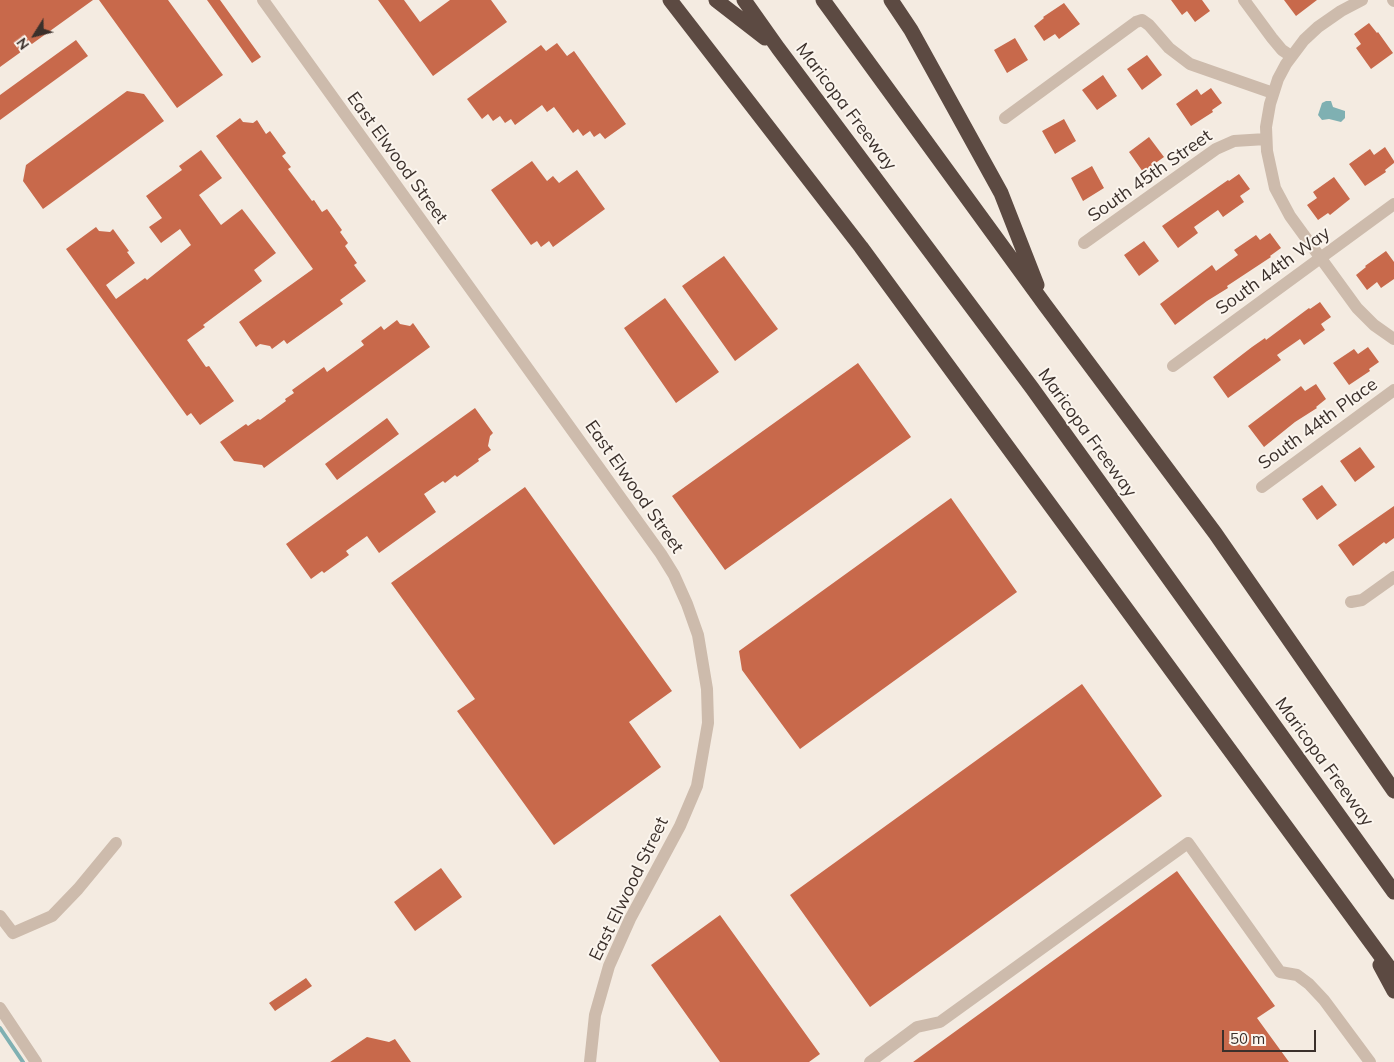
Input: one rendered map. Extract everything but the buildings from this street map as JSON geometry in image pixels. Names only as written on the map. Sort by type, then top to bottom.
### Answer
[{"type":"highway","points":[[669,0],[861,247],[1394,974]]},
{"type":"highway","points":[[716,0],[778,48]]},
{"type":"highway","name":"Maricopa Freeway","points":[[744,0],[1032,388],[1394,892]]},
{"type":"highway","points":[[823,0],[1045,305],[1215,534],[1394,791]]},
{"type":"highway","points":[[891,0],[912,30],[1001,193],[1045,305]]},
{"type":"highway","points":[[1349,912],[1394,991]]},
{"type":"street","name":"East Elwood Street","points":[[262,0],[661,554],[674,575],[698,635],[707,689],[708,723],[696,786],[680,826],[630,919],[609,966],[595,1016],[590,1062]]},
{"type":"street","points":[[1244,0],[1282,50],[1291,56]]},
{"type":"street","points":[[1362,0],[1341,11],[1318,27],[1291,56],[1273,92],[1267,116],[1266,138],[1270,170],[1279,197],[1290,216],[1357,308],[1374,325],[1394,339]]},
{"type":"street","points":[[1005,118],[1136,22],[1142,20],[1149,25],[1169,48],[1190,64],[1273,92]]},
{"type":"street","name":"South 45th Street","points":[[1084,243],[1216,149],[1234,141],[1266,138]]},
{"type":"street","name":"South 44th Way","points":[[1174,366],[1394,204]]},
{"type":"street","name":"South 44th Place","points":[[1262,487],[1394,390]]},
{"type":"street","points":[[1351,602],[1362,600],[1394,577]]},
{"type":"street","points":[[0,916],[13,933],[52,916],[78,889],[116,842]]},
{"type":"street","points":[[870,1062],[917,1026],[940,1022],[1188,843],[1280,972],[1297,975],[1309,984],[1324,1000],[1370,1062]]},
{"type":"street","points":[[0,1008],[36,1062]]},
{"type":"water","points":[[1331,101],[1333,107],[1345,111],[1345,118],[1341,122],[1329,119],[1322,120],[1318,115],[1322,103]]},
{"type":"waterway","points":[[0,1028],[23,1062]]}]
